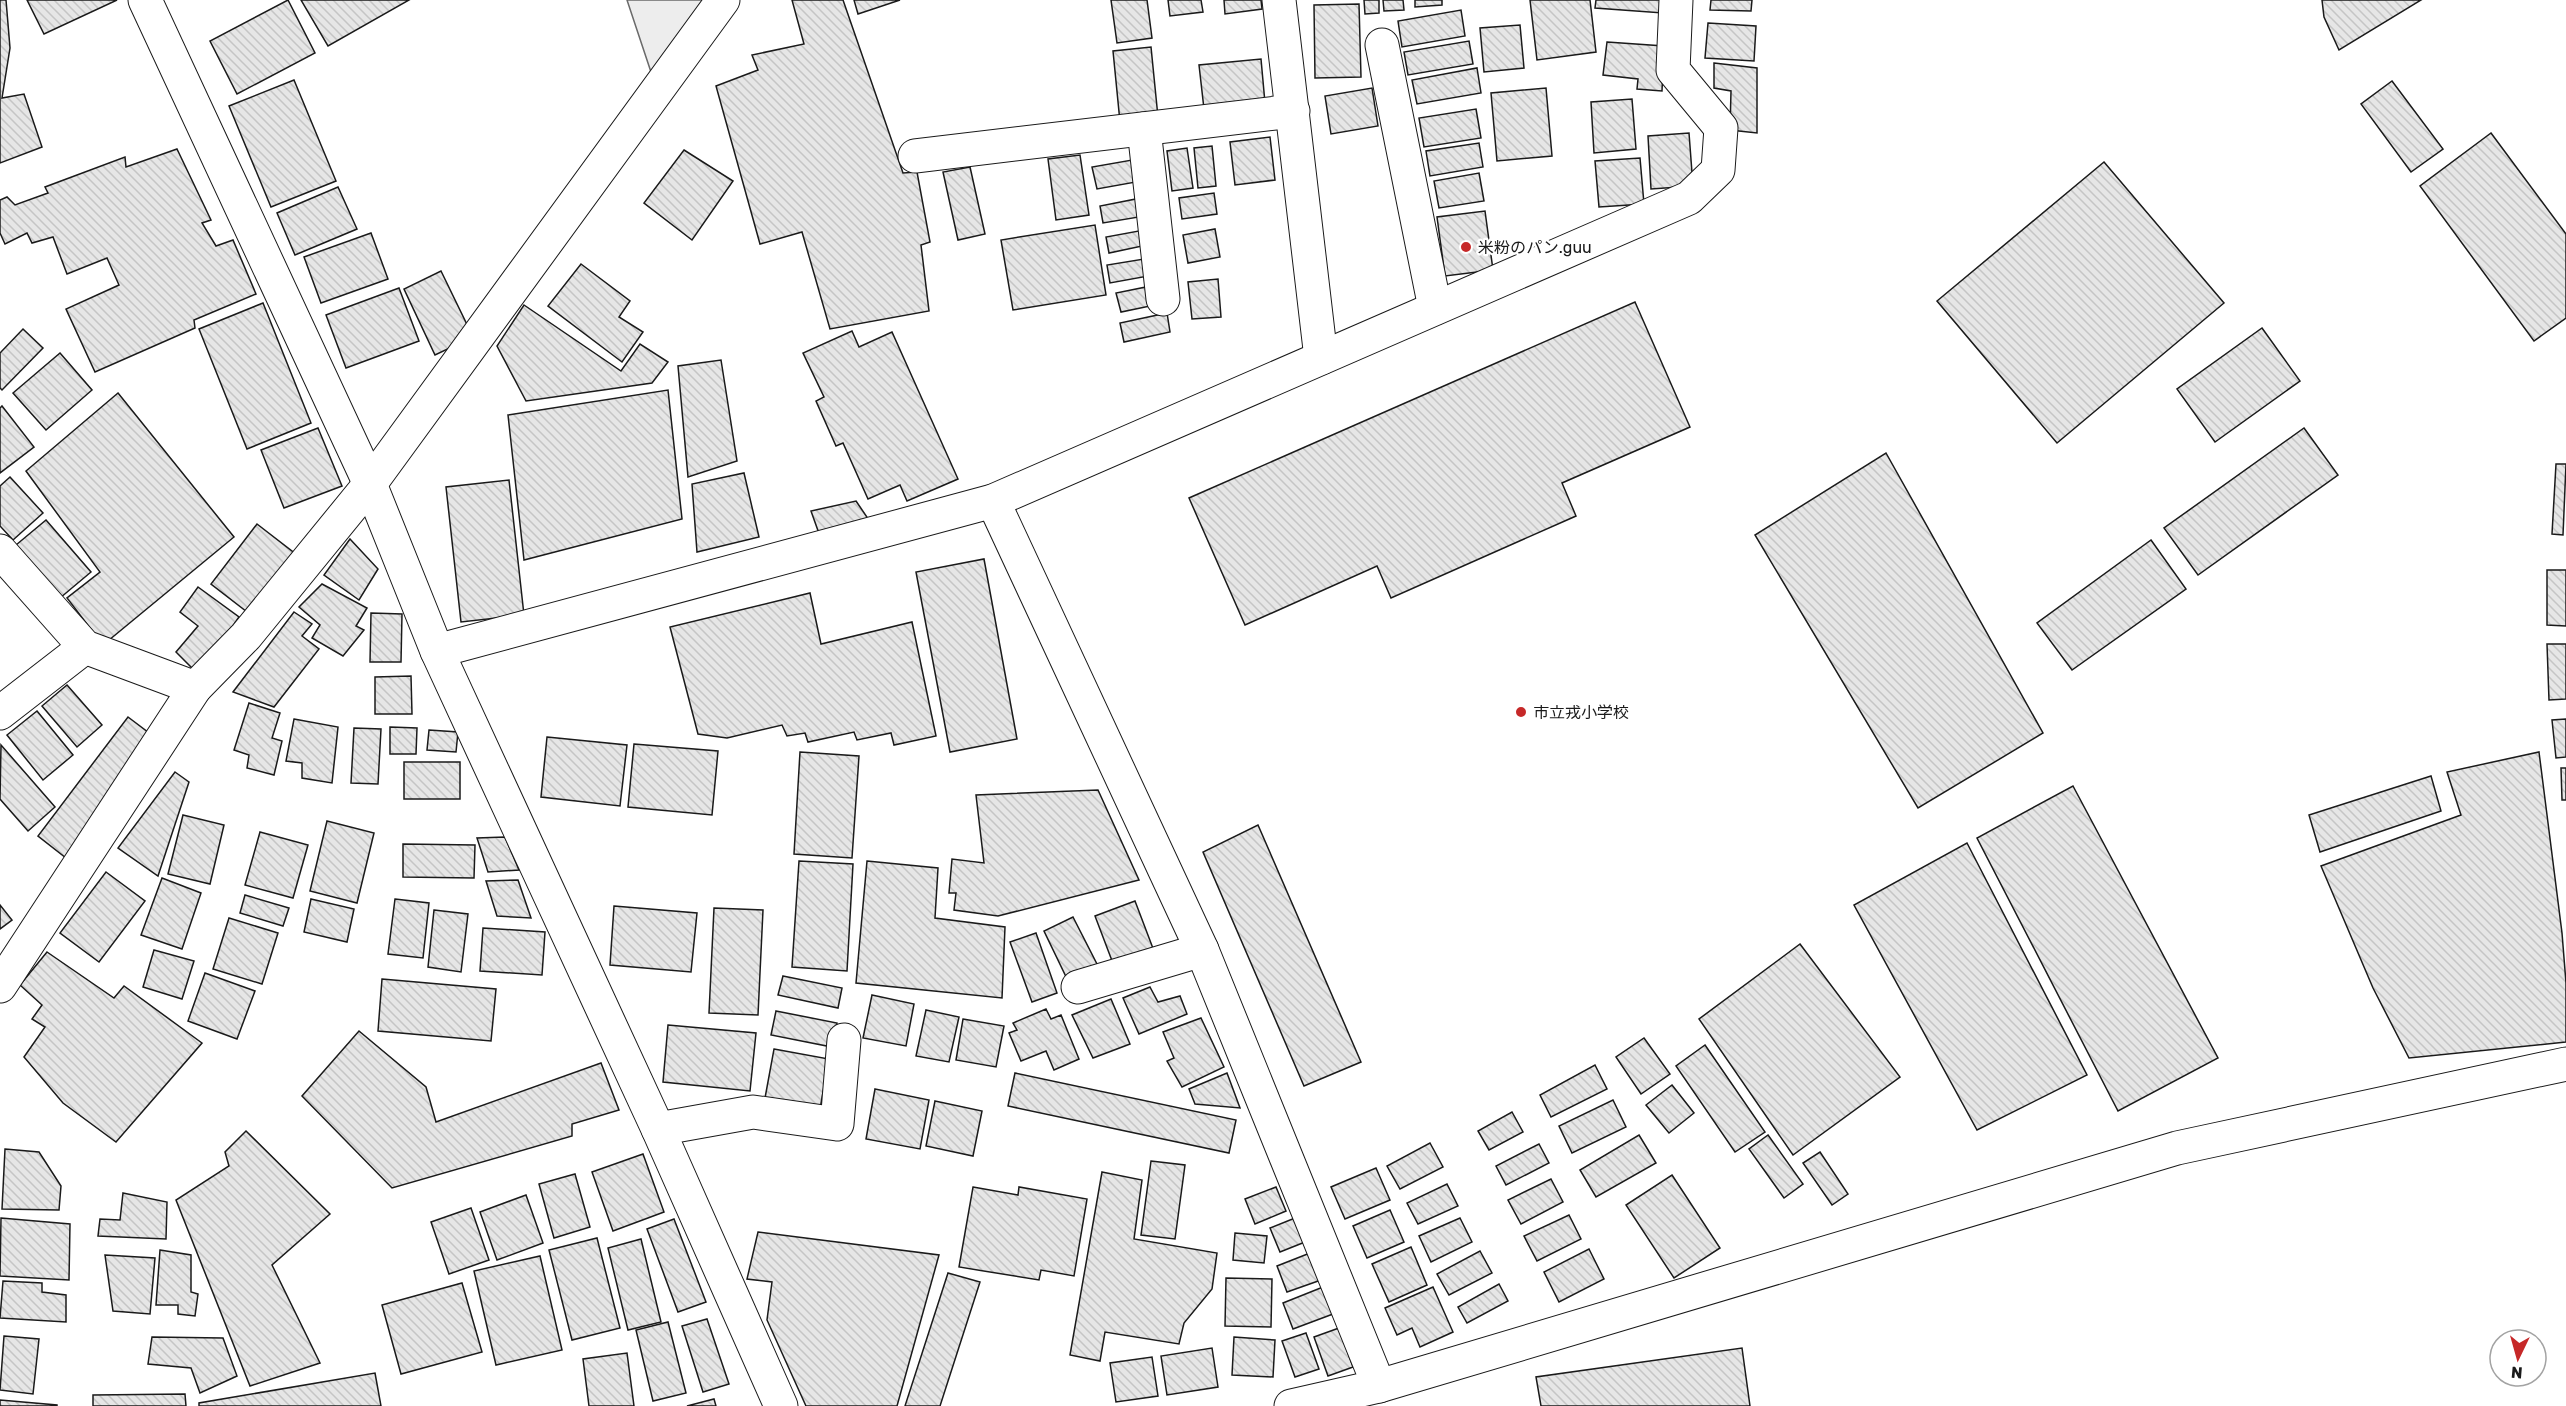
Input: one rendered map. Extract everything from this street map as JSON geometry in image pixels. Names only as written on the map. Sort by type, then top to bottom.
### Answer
[{"type":"street","points":[[145,0],[370,484],[437,651],[658,1129],[781,1406]]},
{"type":"street","points":[[0,986],[195,688],[246,636],[370,484],[723,0]]},
{"type":"street","points":[[1279,0],[1321,358]]},
{"type":"street","points":[[437,651],[993,501],[1689,198],[1718,170],[1721,128],[1672,70],[1676,0]]},
{"type":"street","points":[[1382,45],[1435,308]]},
{"type":"street","points":[[915,156],[1293,111]]},
{"type":"street","points":[[1143,129],[1163,299]]},
{"type":"street","points":[[993,501],[1202,950],[1379,1386]]},
{"type":"street","points":[[0,551],[85,647],[195,688]]},
{"type":"street","points":[[0,713],[85,647]]},
{"type":"street","points":[[1078,987],[1202,950]]},
{"type":"street","points":[[658,1129],[753,1113],[837,1124],[844,1040]]},
{"type":"street","points":[[1291,1406],[1379,1386],[2177,1148],[2566,1064]]},
{"type":"shaded area","points":[[627,0],[707,0],[653,78]]},
{"type":"building","points":[[0,0],[6,0],[10,48],[2,98],[24,94],[42,147],[0,163]]},
{"type":"building","points":[[27,0],[117,0],[44,34]]},
{"type":"building","points":[[288,0],[315,53],[237,94],[210,41]]},
{"type":"building","points":[[301,0],[409,0],[328,46]]},
{"type":"building","points":[[792,0],[843,0],[903,173],[917,172],[930,242],[921,245],[929,311],[830,329],[802,232],[760,244],[716,86],[758,70],[752,55],[804,44]]},
{"type":"building","points":[[854,0],[900,0],[858,14]]},
{"type":"building","points":[[1111,0],[1147,0],[1152,38],[1117,43]]},
{"type":"building","points":[[1168,0],[1201,0],[1203,12],[1170,16]]},
{"type":"building","points":[[1224,0],[1261,0],[1262,9],[1225,14]]},
{"type":"building","points":[[1364,0],[1379,0],[1379,13],[1365,14]]},
{"type":"building","points":[[1383,0],[1403,0],[1404,10],[1384,11]]},
{"type":"building","points":[[1415,0],[1442,0],[1442,5],[1415,7]]},
{"type":"building","points":[[1530,0],[1590,0],[1596,52],[1537,60]]},
{"type":"building","points":[[1596,0],[1664,0],[1663,13],[1595,8]]},
{"type":"building","points":[[1711,0],[1752,0],[1751,11],[1710,10]]},
{"type":"building","points":[[2322,0],[2421,0],[2339,50],[2324,17]]},
{"type":"building","points":[[1359,4],[1361,77],[1315,78],[1314,5]]},
{"type":"building","points":[[1461,10],[1465,36],[1402,47],[1398,21]]},
{"type":"building","points":[[1708,23],[1756,26],[1754,61],[1705,58]]},
{"type":"building","points":[[1520,25],[1524,68],[1484,72],[1480,28]]},
{"type":"building","points":[[1469,41],[1473,64],[1408,75],[1404,52]]},
{"type":"building","points":[[1607,42],[1664,46],[1662,91],[1637,89],[1638,79],[1603,75]]},
{"type":"building","points":[[1151,47],[1158,117],[1120,122],[1113,51]]},
{"type":"building","points":[[1261,59],[1265,103],[1204,109],[1199,65]]},
{"type":"building","points":[[1714,63],[1757,68],[1757,133],[1730,130],[1731,91],[1714,88]]},
{"type":"building","points":[[1477,68],[1481,93],[1417,104],[1412,80]]},
{"type":"building","points":[[294,80],[336,181],[271,207],[229,106]]},
{"type":"building","points":[[2392,81],[2443,149],[2411,172],[2361,104]]},
{"type":"building","points":[[1372,88],[1378,126],[1331,134],[1325,96]]},
{"type":"building","points":[[1546,88],[1552,156],[1497,161],[1491,93]]},
{"type":"building","points":[[1632,99],[1636,149],[1594,153],[1591,102]]},
{"type":"building","points":[[1476,109],[1481,138],[1424,147],[1419,118]]},
{"type":"building","points":[[1689,133],[1693,186],[1651,189],[1648,136]]},
{"type":"building","points":[[2491,133],[2566,234],[2566,318],[2534,341],[2420,186]]},
{"type":"building","points":[[1270,137],[1275,180],[1235,185],[1230,142]]},
{"type":"building","points":[[1479,143],[1483,167],[1430,176],[1426,151]]},
{"type":"building","points":[[1212,146],[1216,186],[1198,188],[1194,148]]},
{"type":"building","points":[[1187,148],[1193,188],[1172,191],[1167,151]]},
{"type":"building","points":[[177,149],[211,220],[202,223],[216,246],[233,240],[256,294],[194,320],[195,328],[95,372],[66,309],[119,285],[107,258],[67,274],[53,237],[32,243],[27,233],[5,244],[0,233],[0,200],[7,197],[15,205],[48,193],[45,187],[125,157],[126,167]]},
{"type":"building","points":[[684,150],[733,181],[692,240],[644,203]]},
{"type":"building","points":[[1080,155],[1089,215],[1056,220],[1048,159]]},
{"type":"building","points":[[1640,158],[1644,204],[1599,207],[1595,161]]},
{"type":"building","points":[[1132,160],[1136,182],[1097,189],[1092,167]]},
{"type":"building","points":[[2104,162],[2224,303],[2057,443],[1937,301]]},
{"type":"building","points":[[970,167],[985,234],[958,240],[943,172]]},
{"type":"building","points":[[1479,173],[1484,201],[1439,208],[1434,181]]},
{"type":"building","points":[[338,187],[357,229],[295,255],[277,213]]},
{"type":"building","points":[[1214,193],[1217,214],[1182,219],[1179,198]]},
{"type":"building","points":[[1136,199],[1139,217],[1103,223],[1100,206]]},
{"type":"building","points":[[1485,211],[1493,270],[1445,276],[1437,217]]},
{"type":"building","points":[[1095,225],[1106,295],[1013,310],[1001,240]]},
{"type":"building","points":[[1215,229],[1220,257],[1188,263],[1183,235]]},
{"type":"building","points":[[1144,230],[1147,245],[1109,253],[1106,237]]},
{"type":"building","points":[[371,233],[388,279],[321,303],[304,257]]},
{"type":"building","points":[[1150,258],[1154,275],[1110,283],[1107,265]]},
{"type":"building","points":[[581,264],[630,301],[619,317],[643,332],[622,362],[548,306]]},
{"type":"building","points":[[441,271],[473,337],[435,355],[404,289]]},
{"type":"building","points":[[1218,279],[1221,317],[1192,319],[1188,282]]},
{"type":"building","points":[[1151,286],[1155,305],[1121,312],[1116,293]]},
{"type":"building","points":[[399,288],[419,341],[346,368],[326,315]]},
{"type":"building","points":[[1635,302],[1690,427],[1562,483],[1576,516],[1391,598],[1377,566],[1245,625],[1189,498]]},
{"type":"building","points":[[263,303],[311,423],[247,449],[199,329]]},
{"type":"building","points":[[524,305],[621,371],[640,344],[668,362],[652,383],[526,401],[497,346]]},
{"type":"building","points":[[1167,313],[1170,332],[1124,342],[1120,323]]},
{"type":"building","points":[[2262,328],[2300,381],[2215,442],[2177,389]]},
{"type":"building","points":[[23,329],[43,348],[2,390],[0,388],[0,353]]},
{"type":"building","points":[[852,331],[859,347],[892,332],[958,479],[907,501],[900,485],[868,499],[843,443],[836,446],[816,401],[824,397],[803,353]]},
{"type":"building","points":[[60,353],[92,390],[46,430],[13,393]]},
{"type":"building","points":[[721,360],[737,461],[688,477],[678,366]]},
{"type":"building","points":[[668,390],[682,519],[524,560],[508,415]]},
{"type":"building","points":[[118,393],[234,537],[103,645],[67,598],[100,572],[26,471]]},
{"type":"building","points":[[2,406],[34,447],[0,473],[0,408]]},
{"type":"building","points":[[318,428],[342,486],[284,508],[261,450]]},
{"type":"building","points":[[2304,428],[2338,475],[2198,575],[2164,528]]},
{"type":"building","points":[[1886,453],[2043,733],[1918,808],[1755,535]]},
{"type":"building","points":[[2556,464],[2566,464],[2563,535],[2552,534]]},
{"type":"building","points":[[744,473],[759,537],[697,552],[692,484]]},
{"type":"building","points":[[10,477],[43,513],[13,540],[0,526],[0,486]]},
{"type":"building","points":[[509,480],[524,615],[461,622],[446,487]]},
{"type":"building","points":[[856,501],[873,526],[821,539],[811,511]]},
{"type":"building","points":[[46,520],[91,572],[60,598],[16,545]]},
{"type":"building","points":[[257,524],[297,555],[251,615],[211,584]]},
{"type":"building","points":[[350,539],[378,569],[359,600],[324,575]]},
{"type":"building","points":[[2151,540],[2186,589],[2072,670],[2037,623]]},
{"type":"building","points":[[984,559],[1017,739],[950,752],[916,572]]},
{"type":"building","points":[[2547,570],[2566,570],[2566,626],[2547,625]]},
{"type":"building","points":[[322,584],[367,608],[356,626],[364,630],[343,656],[312,638],[320,625],[299,607]]},
{"type":"building","points":[[198,587],[239,617],[199,675],[176,652],[198,626],[180,612]]},
{"type":"building","points":[[810,593],[821,644],[912,622],[936,736],[894,745],[891,733],[857,740],[854,732],[808,742],[805,733],[787,736],[782,725],[727,738],[698,734],[670,627]]},
{"type":"building","points":[[294,612],[312,624],[302,636],[319,649],[274,707],[233,692]]},
{"type":"building","points":[[371,613],[402,614],[401,662],[370,662]]},
{"type":"building","points":[[2547,644],[2566,644],[2566,699],[2549,700]]},
{"type":"building","points":[[411,676],[412,714],[375,714],[375,677]]},
{"type":"building","points":[[67,685],[102,725],[77,747],[42,706]]},
{"type":"building","points":[[249,703],[280,713],[272,738],[282,741],[274,775],[247,768],[249,755],[234,750]]},
{"type":"building","points":[[37,711],[73,755],[43,780],[7,735]]},
{"type":"building","points":[[128,717],[157,739],[66,858],[38,836]]},
{"type":"building","points":[[294,719],[338,727],[332,783],[302,778],[302,763],[286,761]]},
{"type":"building","points":[[2566,719],[2566,757],[2556,758],[2552,720]]},
{"type":"building","points":[[390,727],[417,728],[416,754],[390,754]]},
{"type":"building","points":[[354,728],[381,729],[378,784],[351,783]]},
{"type":"building","points":[[429,730],[458,732],[456,752],[427,750]]},
{"type":"building","points":[[547,737],[627,745],[620,806],[541,797]]},
{"type":"building","points":[[634,744],[718,751],[712,815],[628,807]]},
{"type":"building","points":[[1,745],[55,807],[28,831],[0,799]]},
{"type":"building","points":[[800,752],[859,756],[852,858],[794,854]]},
{"type":"building","points":[[2539,752],[2562,933],[2566,983],[2566,1042],[2409,1058],[2373,988],[2321,866],[2461,815],[2447,772]]},
{"type":"building","points":[[404,762],[460,762],[460,799],[404,799]]},
{"type":"building","points":[[2561,768],[2566,768],[2566,800],[2562,800]]},
{"type":"building","points":[[175,772],[189,782],[158,876],[118,848]]},
{"type":"building","points":[[2431,776],[2441,811],[2320,852],[2309,815]]},
{"type":"building","points":[[2073,786],[2218,1058],[2118,1111],[1977,838]]},
{"type":"building","points":[[1098,790],[1139,880],[998,916],[954,910],[956,893],[949,893],[952,859],[984,863],[976,795]]},
{"type":"building","points":[[183,815],[224,825],[210,884],[168,874]]},
{"type":"building","points":[[327,821],[374,833],[357,903],[310,891]]},
{"type":"building","points":[[1258,825],[1361,1062],[1304,1086],[1203,852]]},
{"type":"building","points":[[260,832],[308,845],[293,898],[245,885]]},
{"type":"building","points":[[505,837],[519,870],[488,872],[477,838]]},
{"type":"building","points":[[1967,843],[2087,1075],[1977,1130],[1854,905]]},
{"type":"building","points":[[403,844],[475,845],[474,878],[403,877]]},
{"type":"building","points":[[799,861],[853,864],[847,971],[792,967]]},
{"type":"building","points":[[867,861],[938,868],[935,918],[1005,927],[1002,998],[856,983]]},
{"type":"building","points":[[106,872],[145,901],[99,962],[60,933]]},
{"type":"building","points":[[162,878],[201,893],[182,949],[141,935]]},
{"type":"building","points":[[518,880],[531,918],[497,916],[486,881]]},
{"type":"building","points":[[245,895],[289,908],[283,926],[240,913]]},
{"type":"building","points":[[311,899],[354,909],[347,942],[304,932]]},
{"type":"building","points":[[395,899],[429,903],[423,958],[388,954]]},
{"type":"building","points":[[1135,901],[1154,951],[1114,966],[1095,916]]},
{"type":"building","points":[[0,905],[12,920],[0,929]]},
{"type":"building","points":[[614,906],[697,913],[691,972],[610,965]]},
{"type":"building","points":[[714,908],[763,910],[758,1015],[709,1013]]},
{"type":"building","points":[[434,910],[468,914],[461,972],[428,967]]},
{"type":"building","points":[[1073,917],[1100,970],[1070,985],[1044,931]]},
{"type":"building","points":[[229,918],[278,933],[262,984],[213,969]]},
{"type":"building","points":[[483,928],[545,932],[542,975],[480,971]]},
{"type":"building","points":[[1036,933],[1057,993],[1032,1002],[1010,942]]},
{"type":"building","points":[[1800,944],[1900,1077],[1793,1155],[1699,1019]]},
{"type":"building","points":[[154,950],[194,961],[182,999],[143,987]]},
{"type":"building","points":[[47,952],[114,998],[124,986],[202,1043],[116,1142],[63,1103],[24,1057],[45,1027],[32,1019],[42,1005],[20,985]]},
{"type":"building","points":[[205,973],[255,991],[237,1039],[188,1021]]},
{"type":"building","points":[[783,976],[842,988],[838,1008],[778,995]]},
{"type":"building","points":[[382,979],[496,989],[491,1041],[378,1031]]},
{"type":"building","points":[[1150,987],[1158,1002],[1180,996],[1187,1014],[1139,1034],[1123,998]]},
{"type":"building","points":[[872,995],[914,1004],[906,1046],[863,1038]]},
{"type":"building","points":[[1111,999],[1130,1044],[1093,1058],[1072,1015]]},
{"type":"building","points":[[1046,1009],[1051,1019],[1061,1015],[1079,1059],[1054,1070],[1046,1051],[1021,1061],[1009,1033],[1017,1030],[1013,1023]]},
{"type":"building","points":[[926,1010],[959,1017],[949,1062],[916,1056]]},
{"type":"building","points":[[776,1011],[837,1023],[832,1047],[771,1035]]},
{"type":"building","points":[[1201,1018],[1224,1067],[1182,1087],[1167,1061],[1174,1058],[1163,1032]]},
{"type":"building","points":[[963,1019],[1004,1026],[996,1067],[956,1060]]},
{"type":"building","points":[[668,1025],[756,1033],[750,1091],[663,1082]]},
{"type":"building","points":[[359,1031],[426,1087],[436,1122],[601,1063],[619,1110],[572,1124],[572,1136],[392,1188],[302,1096]]},
{"type":"building","points":[[1644,1038],[1670,1074],[1641,1094],[1616,1057]]},
{"type":"building","points":[[1705,1045],[1765,1132],[1735,1152],[1676,1066]]},
{"type":"building","points":[[774,1049],[829,1059],[820,1109],[765,1098]]},
{"type":"building","points":[[1595,1065],[1607,1089],[1551,1117],[1540,1095]]},
{"type":"building","points":[[1015,1073],[1236,1120],[1229,1153],[1008,1106]]},
{"type":"building","points":[[1227,1073],[1240,1108],[1195,1104],[1189,1089]]},
{"type":"building","points":[[1672,1085],[1694,1113],[1669,1133],[1646,1105]]},
{"type":"building","points":[[875,1089],[929,1100],[920,1149],[866,1139]]},
{"type":"building","points":[[1613,1100],[1626,1127],[1572,1153],[1559,1126]]},
{"type":"building","points":[[935,1101],[982,1111],[973,1156],[926,1146]]},
{"type":"building","points":[[1512,1112],[1523,1132],[1489,1150],[1478,1131]]},
{"type":"building","points":[[246,1131],[330,1214],[272,1265],[320,1363],[250,1386],[176,1200],[229,1166],[225,1152]]},
{"type":"building","points":[[1639,1135],[1656,1163],[1596,1197],[1580,1170]]},
{"type":"building","points":[[1768,1135],[1803,1184],[1784,1198],[1749,1149]]},
{"type":"building","points":[[1430,1143],[1443,1167],[1400,1189],[1387,1166]]},
{"type":"building","points":[[1539,1144],[1549,1163],[1506,1185],[1496,1166]]},
{"type":"building","points":[[5,1149],[39,1152],[61,1186],[59,1210],[2,1209]]},
{"type":"building","points":[[1820,1152],[1848,1194],[1832,1205],[1803,1163]]},
{"type":"building","points":[[643,1154],[664,1212],[613,1231],[592,1172]]},
{"type":"building","points":[[1151,1161],[1185,1165],[1175,1239],[1141,1235]]},
{"type":"building","points":[[1376,1168],[1390,1200],[1345,1219],[1331,1187]]},
{"type":"building","points":[[1102,1172],[1142,1180],[1134,1239],[1217,1253],[1212,1289],[1184,1323],[1179,1344],[1105,1332],[1100,1361],[1070,1355]]},
{"type":"building","points":[[575,1174],[590,1227],[554,1238],[539,1184]]},
{"type":"building","points":[[1672,1175],[1720,1248],[1674,1278],[1626,1205]]},
{"type":"building","points":[[1551,1179],[1563,1202],[1521,1224],[1508,1200]]},
{"type":"building","points":[[1447,1184],[1458,1206],[1418,1224],[1407,1203]]},
{"type":"building","points":[[973,1187],[1018,1195],[1019,1187],[1087,1199],[1074,1276],[1041,1270],[1039,1280],[959,1267]]},
{"type":"building","points":[[1276,1187],[1286,1211],[1255,1224],[1245,1199]]},
{"type":"building","points":[[123,1193],[167,1202],[166,1239],[98,1236],[100,1219],[120,1220]]},
{"type":"building","points":[[526,1195],[543,1243],[497,1260],[480,1212]]},
{"type":"building","points":[[471,1208],[489,1260],[449,1274],[431,1222]]},
{"type":"building","points":[[1390,1210],[1404,1242],[1367,1258],[1353,1226]]},
{"type":"building","points":[[1569,1215],[1581,1239],[1537,1261],[1524,1236]]},
{"type":"building","points":[[1,1218],[70,1224],[69,1280],[0,1276]]},
{"type":"building","points":[[1295,1218],[1305,1242],[1280,1252],[1270,1228]]},
{"type":"building","points":[[1460,1218],[1472,1242],[1431,1262],[1419,1236]]},
{"type":"building","points":[[674,1219],[706,1302],[678,1312],[647,1229]]},
{"type":"building","points":[[758,1232],[939,1255],[897,1406],[806,1406],[767,1320],[772,1282],[747,1279]]},
{"type":"building","points":[[1235,1233],[1267,1236],[1264,1263],[1233,1260]]},
{"type":"building","points":[[597,1238],[620,1328],[572,1340],[549,1250]]},
{"type":"building","points":[[641,1239],[661,1322],[628,1330],[608,1248]]},
{"type":"building","points":[[1411,1247],[1427,1285],[1389,1302],[1372,1264]]},
{"type":"building","points":[[1589,1249],[1604,1279],[1559,1302],[1544,1272]]},
{"type":"building","points":[[160,1250],[191,1255],[191,1292],[198,1294],[195,1316],[178,1314],[178,1305],[156,1305]]},
{"type":"building","points":[[1480,1251],[1492,1273],[1449,1295],[1437,1274]]},
{"type":"building","points":[[1310,1253],[1321,1280],[1287,1292],[1277,1266]]},
{"type":"building","points":[[105,1255],[155,1258],[150,1314],[113,1311]]},
{"type":"building","points":[[540,1256],[562,1350],[496,1365],[474,1271]]},
{"type":"building","points":[[948,1273],[980,1282],[940,1406],[905,1406]]},
{"type":"building","points":[[1226,1278],[1272,1279],[1271,1327],[1225,1326]]},
{"type":"building","points":[[3,1281],[42,1283],[42,1292],[66,1295],[66,1322],[0,1318]]},
{"type":"building","points":[[462,1283],[482,1352],[401,1374],[382,1305]]},
{"type":"building","points":[[1499,1284],[1508,1301],[1467,1323],[1458,1307]]},
{"type":"building","points":[[1323,1287],[1333,1314],[1293,1329],[1283,1303]]},
{"type":"building","points":[[1433,1287],[1453,1332],[1420,1347],[1412,1328],[1397,1335],[1385,1308]]},
{"type":"building","points":[[707,1319],[729,1384],[703,1392],[682,1326]]},
{"type":"building","points":[[668,1322],[686,1393],[653,1401],[636,1330]]},
{"type":"building","points":[[1339,1328],[1353,1367],[1328,1376],[1314,1337]]},
{"type":"building","points":[[1306,1333],[1319,1369],[1295,1377],[1282,1341]]},
{"type":"building","points":[[4,1336],[39,1339],[33,1394],[0,1390]]},
{"type":"building","points":[[152,1337],[223,1338],[237,1376],[200,1393],[191,1368],[148,1364]]},
{"type":"building","points":[[1234,1337],[1275,1340],[1273,1377],[1232,1375]]},
{"type":"building","points":[[1212,1348],[1218,1387],[1167,1395],[1161,1356]]},
{"type":"building","points":[[1742,1348],[1750,1406],[1541,1406],[1536,1377]]},
{"type":"building","points":[[627,1353],[634,1406],[589,1406],[583,1359]]},
{"type":"building","points":[[1152,1357],[1158,1396],[1116,1402],[1110,1363]]},
{"type":"building","points":[[375,1373],[381,1406],[199,1406],[199,1403]]},
{"type":"building","points":[[185,1394],[186,1406],[93,1406],[93,1395]]},
{"type":"building","points":[[714,1399],[716,1406],[687,1406]]},
{"type":"building","points":[[0,1400],[57,1405],[57,1406],[0,1406]]},
{"type":"place","name":"米粉のパン.guu","points":[[1466,247]]},
{"type":"place","name":"市立戎小学校","points":[[1521,712]]}]
